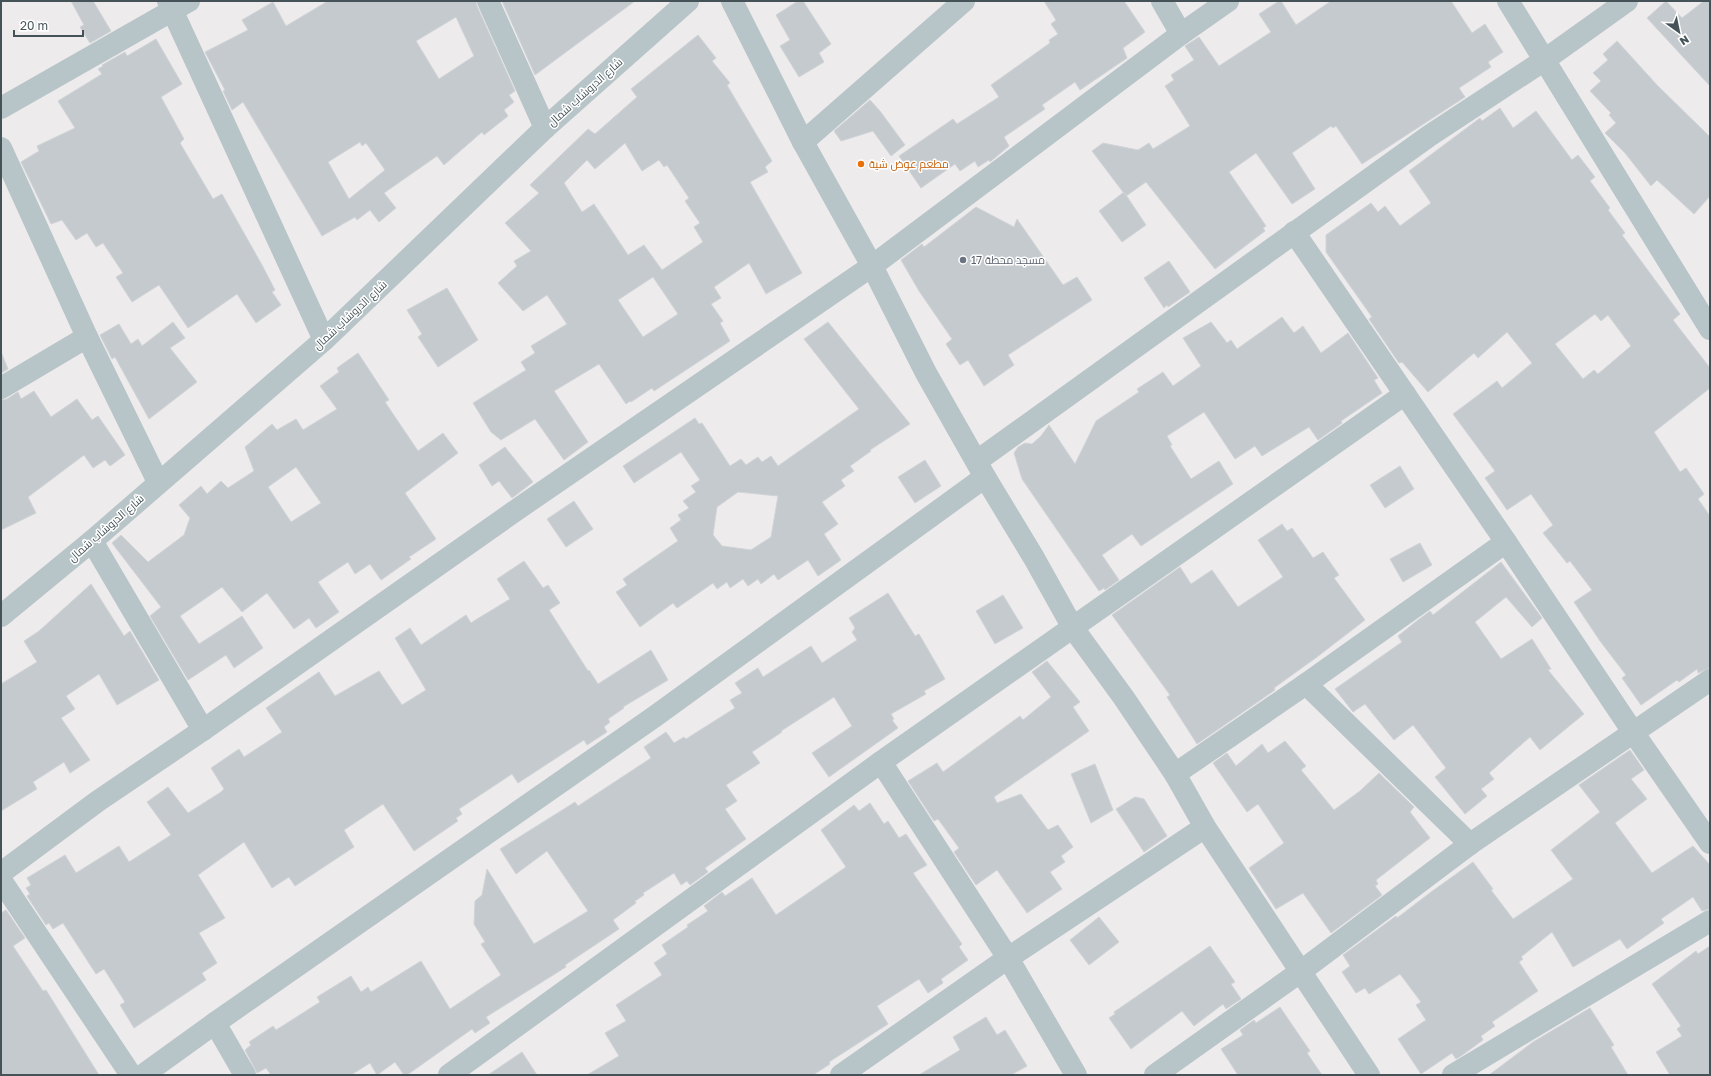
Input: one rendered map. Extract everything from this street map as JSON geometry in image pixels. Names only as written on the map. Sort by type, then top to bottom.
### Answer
[{"type":"street","points":[[488,1],[545,128]]},
{"type":"street","name":"شارع الدروشاب شمال","points":[[1,616],[92,541],[158,482],[324,340],[545,128],[688,1]]},
{"type":"street","points":[[732,1],[803,142],[872,266],[926,373],[1073,628],[1124,698],[1175,774],[1205,827],[1369,1075]]},
{"type":"street","points":[[803,142],[964,1]]},
{"type":"street","points":[[1162,1],[1181,34]]},
{"type":"street","points":[[1,873],[98,801],[203,730],[518,509],[872,266],[1181,34],[1228,1]]},
{"type":"street","points":[[1508,1],[1543,61],[1703,302],[1710,329]]},
{"type":"street","points":[[143,1075],[215,1023],[654,717],[1294,232],[1429,136],[1543,61],[1628,1]]},
{"type":"street","points":[[1,108],[176,4],[324,340]]},
{"type":"street","points":[[1,148],[88,337],[158,482]]},
{"type":"street","points":[[1294,232],[1710,843]]},
{"type":"street","points":[[1,388],[88,337]]},
{"type":"street","points":[[449,1075],[881,762],[1405,394]]},
{"type":"street","points":[[92,541],[203,730]]},
{"type":"street","points":[[1175,774],[1306,684],[1506,542]]},
{"type":"street","points":[[1155,1075],[1300,972],[1470,844],[1710,680]]},
{"type":"street","points":[[1306,684],[1470,844]]},
{"type":"street","points":[[881,762],[1008,958],[1076,1075]]},
{"type":"street","points":[[841,1075],[1008,958],[1205,827]]},
{"type":"street","points":[[1,880],[131,1075]]},
{"type":"street","points":[[1453,1075],[1710,921]]},
{"type":"street","points":[[215,1023],[245,1075]]},
{"type":"building","points":[[71,1],[93,1],[111,31],[90,43],[80,27],[84,25]]},
{"type":"building","points":[[328,1],[476,1],[515,91],[509,95],[514,102],[504,110],[508,116],[484,135],[482,132],[444,165],[437,156],[384,193],[396,208],[379,222],[370,210],[357,220],[355,217],[322,236],[243,102],[232,110],[223,91],[225,90],[205,52],[248,30],[242,20],[273,2],[286,26]],"holes":[[[456,17],[474,56],[439,79],[416,41]],[[360,142],[362,146],[366,143],[385,170],[349,199],[328,162]]]},
{"type":"building","points":[[502,1],[635,1],[535,75]]},
{"type":"building","points":[[798,1],[803,1],[831,44],[819,53],[824,62],[799,77],[780,46],[790,40],[776,15]]},
{"type":"building","points":[[1044,1],[1124,1],[1145,32],[1123,48],[1127,58],[1080,90],[1075,82],[1042,105],[1045,109],[1004,137],[1009,146],[990,162],[989,160],[978,167],[975,161],[960,171],[955,164],[921,188],[899,156],[953,119],[957,124],[999,97],[991,85],[1050,43],[1049,40],[1058,34],[1051,24],[1056,20]]},
{"type":"building","points":[[1281,1],[1296,25],[1331,1],[1451,1],[1472,33],[1485,24],[1503,52],[1488,62],[1491,67],[1459,88],[1465,97],[1362,164],[1336,126],[1333,128],[1331,126],[1292,153],[1315,189],[1292,204],[1256,153],[1229,172],[1266,226],[1263,228],[1265,231],[1215,269],[1146,182],[1126,196],[1092,151],[1103,143],[1138,150],[1149,143],[1153,149],[1190,126],[1165,86],[1174,80],[1171,75],[1194,60],[1185,46],[1199,37],[1219,66],[1271,32],[1259,14]]},
{"type":"building","points":[[1666,1],[1682,18],[1704,1],[1710,1],[1710,86],[1647,18]]},
{"type":"building","points":[[698,35],[716,58],[712,61],[730,83],[727,85],[772,161],[765,167],[768,172],[750,182],[802,273],[766,294],[749,263],[714,287],[721,298],[711,304],[723,321],[720,323],[730,341],[654,391],[652,388],[631,402],[630,401],[626,404],[599,364],[554,391],[588,442],[564,460],[535,419],[501,440],[491,432],[473,403],[526,370],[521,362],[535,353],[531,346],[567,324],[547,295],[523,311],[498,283],[517,266],[514,261],[531,251],[505,223],[539,193],[530,185],[588,129],[595,134],[637,97],[631,89]],"holes":[[[625,143],[642,171],[659,160],[664,167],[667,165],[689,198],[685,201],[700,223],[694,227],[703,242],[662,270],[644,245],[628,255],[594,204],[582,212],[564,183],[587,160],[595,169]],[[653,277],[678,314],[643,337],[618,300]]]},
{"type":"building","points":[[156,39],[182,84],[161,97],[184,139],[180,143],[213,199],[222,194],[262,265],[275,290],[272,292],[281,305],[256,323],[237,294],[188,328],[159,285],[132,302],[116,277],[123,273],[103,243],[96,247],[87,233],[76,240],[62,220],[51,224],[21,162],[39,151],[37,146],[75,128],[58,101],[102,74],[98,69],[103,66],[102,65],[125,52],[127,56]]},
{"type":"building","points":[[1617,41],[1657,85],[1710,137],[1710,196],[1694,214],[1657,180],[1651,186],[1625,153],[1605,133],[1616,123],[1609,115],[1611,113],[1590,91],[1601,81],[1593,73],[1608,60],[1603,54]]},
{"type":"building","points":[[870,100],[905,145],[891,156],[873,131],[841,141],[834,131]]},
{"type":"building","points":[[1500,108],[1513,128],[1536,111],[1572,160],[1578,155],[1595,177],[1590,181],[1610,208],[1608,210],[1625,233],[1622,235],[1680,314],[1673,320],[1710,368],[1710,388],[1654,432],[1680,472],[1686,468],[1704,494],[1698,499],[1710,516],[1710,668],[1698,673],[1697,669],[1679,682],[1677,680],[1641,705],[1622,678],[1626,675],[1600,641],[1574,602],[1592,590],[1570,561],[1567,563],[1543,533],[1553,525],[1531,494],[1507,510],[1485,478],[1495,471],[1453,414],[1497,381],[1502,388],[1532,363],[1507,332],[1478,358],[1474,353],[1428,392],[1402,362],[1399,363],[1369,319],[1372,317],[1326,252],[1326,235],[1371,203],[1378,212],[1385,206],[1400,226],[1431,203],[1409,171],[1480,118],[1482,121]],"holes":[[[1595,314],[1601,321],[1608,315],[1631,346],[1598,374],[1594,370],[1583,379],[1555,344]]]},
{"type":"building","points":[[1124,192],[1146,225],[1122,242],[1099,211]]},
{"type":"building","points":[[976,207],[1014,227],[1017,219],[1063,285],[1077,277],[1092,300],[1008,355],[1014,365],[984,386],[968,360],[960,365],[946,344],[952,339],[919,291],[901,260],[922,244],[924,247]]},
{"type":"building","points":[[1169,261],[1190,292],[1168,307],[1167,305],[1164,308],[1144,278]]},
{"type":"building","points":[[447,288],[478,340],[438,367],[418,337],[422,334],[407,310]]},
{"type":"building","points":[[1282,317],[1294,333],[1303,326],[1321,353],[1348,333],[1378,378],[1374,380],[1382,393],[1341,421],[1342,423],[1318,440],[1309,427],[1262,456],[1255,446],[1235,459],[1204,412],[1167,436],[1172,445],[1170,446],[1191,479],[1219,461],[1233,484],[1141,546],[1132,534],[1102,555],[1119,580],[1105,590],[1104,588],[1099,591],[1022,479],[1014,453],[1018,447],[1025,443],[1032,444],[1041,436],[1049,425],[1075,464],[1096,421],[1139,392],[1137,389],[1163,372],[1173,386],[1201,366],[1183,338],[1211,322],[1227,343],[1231,340],[1237,349]]},
{"type":"building","points":[[173,322],[185,338],[170,348],[197,382],[149,419],[115,357],[112,359],[100,335],[119,324],[131,344],[138,339],[142,346]]},
{"type":"building","points":[[828,322],[910,424],[870,450],[871,451],[850,466],[854,471],[841,480],[845,486],[822,502],[838,524],[824,534],[841,560],[818,576],[808,560],[778,580],[774,574],[761,584],[758,579],[748,586],[743,579],[730,588],[727,582],[717,589],[713,583],[677,608],[673,603],[640,627],[616,592],[627,585],[623,579],[678,541],[670,528],[681,520],[678,515],[689,508],[683,501],[696,492],[691,486],[700,480],[681,452],[634,483],[623,466],[695,418],[699,424],[702,423],[730,466],[741,459],[746,465],[758,457],[762,462],[771,456],[778,466],[859,409],[804,339]],"holes":[[[738,492],[778,496],[771,537],[751,550],[722,546],[713,535],[717,507]]]},
{"type":"building","points":[[1,352],[8,369],[1,373]]},
{"type":"building","points":[[358,353],[389,400],[385,402],[418,451],[443,433],[458,453],[405,493],[436,539],[409,557],[411,559],[381,580],[370,564],[355,574],[348,562],[318,582],[339,612],[316,628],[309,618],[294,629],[267,593],[242,612],[222,587],[180,616],[199,644],[242,616],[263,648],[234,668],[226,655],[188,680],[150,616],[161,607],[112,543],[121,535],[148,562],[184,535],[190,518],[179,505],[201,486],[207,494],[221,481],[228,488],[254,471],[245,447],[272,424],[277,430],[296,419],[303,430],[337,409],[320,386],[339,372],[337,368]],"holes":[[[296,467],[321,503],[291,522],[268,487]]]},
{"type":"building","points":[[34,391],[51,417],[77,399],[92,420],[98,416],[125,455],[110,466],[105,460],[93,468],[84,455],[28,497],[36,513],[1,530],[1,400],[7,399],[18,392],[21,399]]},
{"type":"building","points":[[505,447],[533,482],[512,498],[499,481],[492,486],[479,465]]},
{"type":"building","points":[[925,460],[941,486],[915,503],[898,477]]},
{"type":"building","points":[[1400,466],[1414,489],[1385,508],[1370,485]]},
{"type":"building","points":[[574,501],[593,529],[566,547],[547,519]]},
{"type":"building","points":[[1282,524],[1287,531],[1292,528],[1313,558],[1323,552],[1339,575],[1334,578],[1365,620],[1274,688],[1275,690],[1197,744],[1167,697],[1170,695],[1112,615],[1180,567],[1191,584],[1212,570],[1238,607],[1283,577],[1258,540]]},
{"type":"building","points":[[1420,543],[1432,565],[1403,582],[1390,559]]},
{"type":"building","points":[[524,561],[543,588],[548,585],[560,603],[549,610],[598,684],[651,650],[668,680],[623,707],[624,708],[608,719],[610,722],[604,727],[607,732],[587,745],[584,740],[518,783],[512,774],[459,809],[462,814],[456,818],[458,821],[414,851],[383,804],[344,830],[354,847],[295,886],[289,877],[272,888],[244,842],[198,875],[225,918],[199,933],[217,963],[202,973],[206,980],[134,1028],[120,1005],[125,1002],[104,969],[96,974],[63,923],[53,929],[49,923],[46,925],[27,896],[30,894],[26,888],[31,885],[27,878],[65,855],[76,873],[119,846],[129,862],[171,835],[147,802],[168,787],[188,813],[221,792],[224,789],[211,768],[239,749],[244,757],[282,732],[266,708],[319,672],[335,696],[379,671],[402,705],[426,690],[395,638],[410,628],[421,645],[466,615],[471,623],[510,599],[497,579]]},
{"type":"building","points":[[1501,562],[1542,618],[1532,627],[1506,597],[1475,622],[1501,659],[1532,639],[1551,669],[1548,670],[1584,714],[1540,750],[1530,737],[1489,773],[1494,779],[1481,789],[1487,796],[1465,814],[1435,777],[1446,768],[1413,725],[1394,740],[1365,704],[1353,712],[1335,689],[1402,642],[1398,636],[1418,620],[1430,611],[1433,615]]},
{"type":"building","points":[[91,584],[124,636],[130,631],[159,680],[117,705],[99,674],[66,696],[75,709],[61,718],[90,760],[70,773],[64,762],[33,782],[37,789],[1,811],[1,684],[37,662],[24,641],[39,631]]},
{"type":"building","points":[[888,593],[915,636],[919,634],[945,679],[924,691],[926,694],[891,714],[894,719],[892,720],[898,728],[829,777],[812,753],[852,726],[834,697],[781,731],[782,732],[752,752],[760,763],[726,785],[737,801],[725,809],[746,839],[705,868],[708,872],[690,885],[687,881],[681,885],[674,873],[643,893],[644,895],[635,901],[636,903],[613,920],[619,929],[565,965],[566,967],[486,1017],[490,1023],[475,1033],[472,1029],[407,1075],[404,1075],[395,1062],[377,1075],[370,1063],[351,1075],[271,1075],[266,1068],[257,1073],[245,1050],[251,1045],[249,1042],[273,1026],[276,1030],[320,1002],[317,997],[351,976],[361,992],[368,987],[371,992],[421,961],[450,1009],[501,975],[481,944],[485,942],[474,924],[475,901],[482,895],[487,869],[534,944],[588,911],[547,851],[516,874],[500,849],[575,802],[578,806],[651,758],[644,747],[666,732],[674,743],[684,737],[686,739],[735,708],[730,700],[742,693],[735,683],[758,668],[763,677],[811,646],[822,663],[857,640],[852,632],[855,628],[849,618]]},
{"type":"building","points":[[1003,595],[1023,628],[995,644],[976,611]]},
{"type":"building","points":[[1047,661],[1080,702],[1073,707],[1089,731],[994,797],[997,803],[1021,794],[1048,830],[1058,825],[1073,847],[1061,856],[1065,862],[1050,872],[1062,889],[1027,913],[997,870],[976,885],[954,852],[959,848],[938,819],[934,821],[908,781],[937,763],[943,772],[1020,716],[1023,720],[1051,697],[1032,672]]},
{"type":"building","points":[[1285,741],[1306,766],[1301,770],[1334,810],[1360,791],[1379,773],[1414,807],[1410,812],[1430,838],[1376,880],[1378,884],[1375,886],[1382,895],[1331,933],[1303,893],[1276,909],[1249,868],[1284,843],[1258,804],[1247,812],[1213,763],[1227,753],[1236,766],[1262,744],[1268,753]]},
{"type":"building","points":[[1630,750],[1644,770],[1631,779],[1647,799],[1615,823],[1652,873],[1693,846],[1710,865],[1710,909],[1702,911],[1693,897],[1661,919],[1664,923],[1627,949],[1620,939],[1573,967],[1552,932],[1521,957],[1523,959],[1519,962],[1538,991],[1492,1022],[1495,1026],[1481,1036],[1483,1040],[1461,1056],[1456,1059],[1452,1053],[1421,1074],[1398,1039],[1426,1020],[1416,1005],[1421,1002],[1400,974],[1369,994],[1365,988],[1356,993],[1342,972],[1350,966],[1343,955],[1396,916],[1397,918],[1473,862],[1493,889],[1491,890],[1513,919],[1573,879],[1551,850],[1600,812],[1579,785]]},
{"type":"building","points":[[1095,764],[1113,810],[1091,823],[1071,774]]},
{"type":"building","points":[[1135,797],[1144,799],[1167,836],[1144,852],[1116,809]]},
{"type":"building","points":[[870,803],[884,824],[888,821],[899,838],[906,834],[927,865],[913,873],[962,944],[959,947],[968,960],[941,979],[943,983],[928,993],[919,979],[877,1006],[888,1024],[829,1062],[830,1064],[813,1075],[587,1075],[619,1056],[605,1033],[626,1021],[616,1005],[662,975],[654,963],[667,954],[662,945],[688,927],[687,925],[708,911],[704,906],[722,892],[725,896],[752,878],[776,915],[846,867],[821,830],[854,805],[859,811]]},
{"type":"building","points":[[6,910],[25,938],[13,946],[43,991],[46,990],[99,1075],[1,1075],[1,913]]},
{"type":"building","points":[[1099,917],[1119,942],[1089,965],[1070,940]]},
{"type":"building","points":[[1210,946],[1235,982],[1231,984],[1241,999],[1226,1009],[1223,1004],[1194,1026],[1182,1011],[1131,1049],[1109,1018],[1115,1014],[1114,1012]]},
{"type":"building","points":[[1710,946],[1710,1075],[1670,1075],[1656,1052],[1682,1036],[1677,1029],[1681,1026],[1652,984],[1696,951],[1698,954]]},
{"type":"building","points":[[1280,1007],[1310,1051],[1307,1053],[1322,1075],[1238,1075],[1221,1049],[1243,1035],[1240,1030],[1254,1020],[1256,1023]]},
{"type":"building","points":[[1590,1008],[1614,1045],[1611,1047],[1628,1075],[1489,1075],[1533,1042]]},
{"type":"building","points":[[986,1017],[997,1035],[1005,1030],[1027,1066],[1011,1075],[919,1075],[960,1050],[953,1037]]},
{"type":"building","points":[[522,1052],[537,1075],[488,1075]]},
{"type":"place","name":"مطعم عوض شية","points":[[861,164]]},
{"type":"place","name":"مسجد محطة 17","points":[[963,260]]}]
